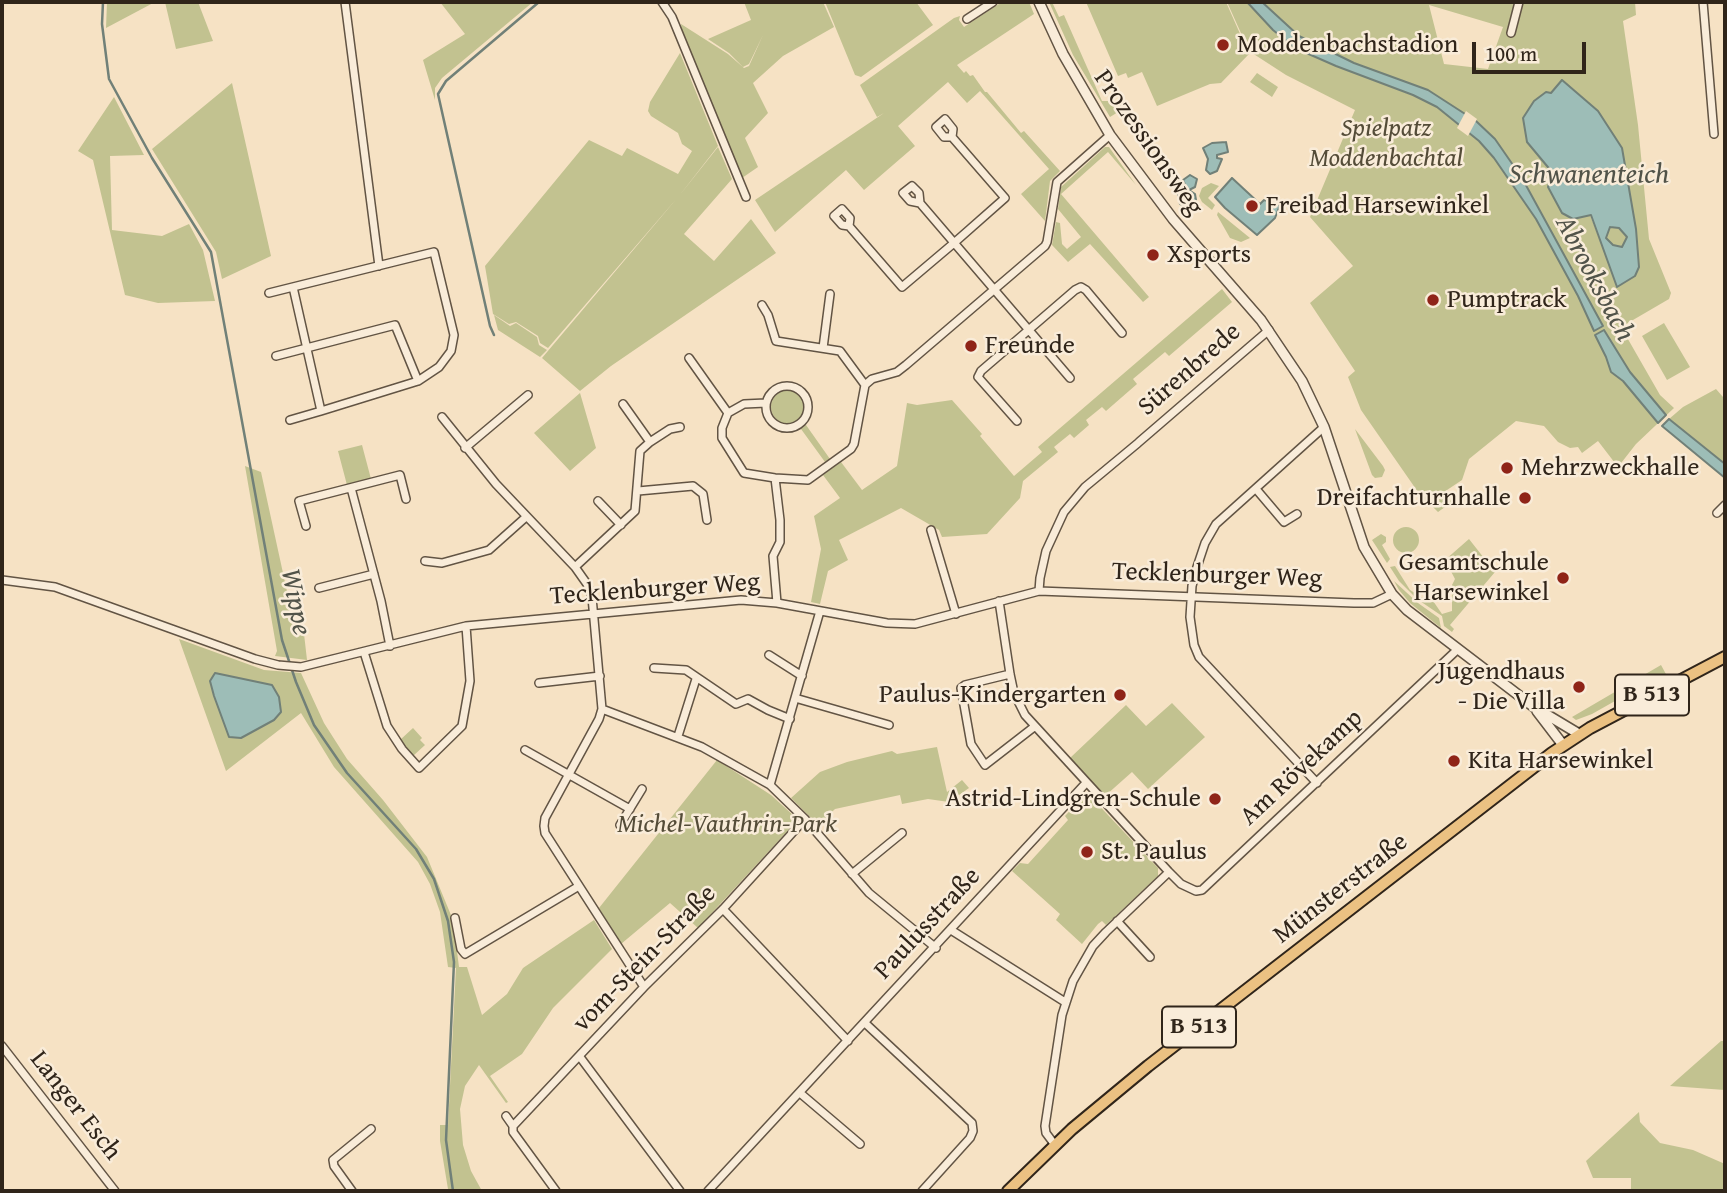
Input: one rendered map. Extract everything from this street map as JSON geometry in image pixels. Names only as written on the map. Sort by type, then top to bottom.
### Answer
[{"type":"main road","name":"Münsterstraße","points":[[1008,1191],[1055,1145],[1148,1066],[1563,745],[1725,657]]},
{"type":"street","points":[[345,2],[379,266]]},
{"type":"street","points":[[662,2],[677,29],[746,197]]},
{"type":"street","points":[[967,19],[993,2]]},
{"type":"street","name":"Prozessionsweg","points":[[1039,2],[1063,54],[1110,135],[1174,219],[1269,330],[1308,391],[1324,427],[1364,547],[1392,594]]},
{"type":"street","points":[[1511,33],[1519,2]]},
{"type":"street","points":[[1703,2],[1714,134]]},
{"type":"street","points":[[766,403],[744,404],[728,413],[721,434],[740,467],[750,475],[808,480],[851,449],[866,385],[872,379],[897,372],[1045,246],[1057,182],[1110,135]]},
{"type":"street","points":[[849,226],[902,287],[954,243],[1005,198],[952,137]]},
{"type":"street","points":[[920,204],[1070,378]]},
{"type":"street","points":[[269,293],[434,252],[454,335],[451,351],[439,367],[418,381],[290,420]]},
{"type":"street","points":[[293,287],[321,411]]},
{"type":"street","points":[[1017,421],[978,377],[981,371],[1028,330],[1081,287],[1122,332]]},
{"type":"street","points":[[823,348],[830,294]]},
{"type":"street","points":[[762,305],[776,341],[836,349],[844,353],[866,385]]},
{"type":"street","points":[[276,356],[395,325],[418,381]]},
{"type":"street","name":"Sürenbrede","points":[[1039,591],[1046,551],[1064,512],[1085,487],[1269,330]]},
{"type":"street","points":[[689,358],[728,413]]},
{"type":"street","points":[[788,386],[802,391],[806,397],[808,411],[801,423],[787,428],[769,418],[766,403],[774,390],[788,386]]},
{"type":"street","points":[[465,448],[528,395]]},
{"type":"street","points":[[624,404],[650,442]]},
{"type":"street","points":[[442,417],[465,448],[526,517],[575,567],[592,597],[602,709],[545,818],[544,826],[545,833],[644,987]]},
{"type":"street","points":[[575,567],[635,511],[640,451],[670,429],[680,427]]},
{"type":"street","points":[[1317,783],[1199,657],[1191,631],[1191,597],[1197,566],[1209,534],[1225,515],[1324,427]]},
{"type":"street","points":[[306,526],[299,501],[400,475],[407,499]]},
{"type":"street","points":[[775,478],[780,542],[773,556],[777,603]]},
{"type":"street","points":[[638,491],[693,486],[703,494],[707,520]]},
{"type":"street","points":[[351,488],[390,646]]},
{"type":"street","points":[[1256,489],[1284,522],[1297,514]]},
{"type":"street","points":[[597,500],[621,525]]},
{"type":"street","points":[[1717,513],[1725,505]]},
{"type":"street","points":[[425,561],[442,563],[489,550],[526,517]]},
{"type":"street","points":[[931,530],[956,614]]},
{"type":"street","points":[[319,588],[374,574]]},
{"type":"street","name":"Tecklenburger Weg","points":[[2,580],[30,582],[77,594],[255,659],[301,667],[466,626],[741,600],[777,603],[899,624],[925,622],[1039,591],[1354,603],[1373,603],[1392,594]]},
{"type":"street","points":[[1392,594],[1407,610],[1534,706],[1579,734]]},
{"type":"street","name":"Am Rövekamp","points":[[999,600],[1010,674],[1019,704],[1034,727],[1169,873],[1188,889],[1202,890],[1458,649]]},
{"type":"street","points":[[770,785],[820,611]]},
{"type":"street","points":[[364,652],[387,726],[419,768],[462,726],[470,681],[466,626]]},
{"type":"street","points":[[769,655],[802,676]]},
{"type":"street","points":[[654,668],[686,670],[736,704],[748,699],[790,719]]},
{"type":"street","points":[[1010,674],[961,688],[971,744],[985,765],[1034,727]]},
{"type":"street","points":[[539,682],[600,676]]},
{"type":"street","points":[[678,736],[696,679]]},
{"type":"street","points":[[795,698],[889,725]]},
{"type":"street","points":[[1534,706],[1563,745]]},
{"type":"street","points":[[602,709],[678,736],[770,785],[805,819],[869,893],[936,947]]},
{"type":"street","points":[[525,750],[630,809]]},
{"type":"street","name":"Paulusstraße","points":[[708,1191],[1086,783]]},
{"type":"street","points":[[620,825],[642,789]]},
{"type":"street","name":"vom-Stein-Straße","points":[[513,1126],[644,987],[723,909],[805,819]]},
{"type":"street","points":[[852,874],[902,833]]},
{"type":"street","points":[[1055,1145],[1046,1133],[1045,1126],[1065,1002],[1082,963],[1093,946],[1169,873]]},
{"type":"street","points":[[455,918],[461,949],[465,954],[579,886]]},
{"type":"street","points":[[723,909],[848,1041]]},
{"type":"street","points":[[1117,921],[1150,957]]},
{"type":"street","points":[[951,930],[1065,1002]]},
{"type":"street","points":[[865,1023],[972,1123],[970,1138],[922,1191]]},
{"type":"street","name":"Langer Esch","points":[[2,1046],[115,1191]]},
{"type":"street","points":[[580,1057],[680,1191]]},
{"type":"street","points":[[800,1093],[860,1144]]},
{"type":"street","points":[[506,1116],[513,1126],[513,1132],[556,1191]]},
{"type":"street","points":[[352,1191],[334,1166],[333,1160],[371,1129]]},
{"type":"green space","points":[[107,2],[155,2],[106,28]]},
{"type":"green space","points":[[165,2],[198,2],[213,41],[176,49]]},
{"type":"green space","points":[[440,2],[533,2],[442,78],[435,88],[435,100],[423,60],[465,34]]},
{"type":"green space","points":[[744,2],[823,2],[834,27],[783,56],[753,83],[768,113],[745,138],[758,167],[742,178],[682,35],[681,24],[728,54],[744,68],[749,66],[763,35],[749,64],[743,67],[729,53],[708,39],[751,20]]},
{"type":"green space","points":[[825,2],[916,2],[933,25],[861,77],[855,75]]},
{"type":"green space","points":[[1002,2],[1029,2],[1034,14],[957,65],[964,73],[966,71],[970,76],[973,75],[1021,133],[1024,131],[1060,171],[1050,181],[1045,221],[1021,194],[1049,169],[980,91],[967,103],[948,82],[898,126],[915,146],[864,190],[846,170],[775,232],[755,200],[884,113],[877,117],[860,85],[954,18],[960,16],[959,20],[964,27]]},
{"type":"green space","points":[[1049,2],[1052,2],[1059,17],[1064,15],[1102,101],[1118,101],[1122,104],[1123,109],[1110,117],[1073,55]]},
{"type":"green space","points":[[1086,2],[1226,2],[1249,54],[1221,83],[1210,84],[1157,106],[1142,72],[1128,78],[1126,73],[1118,76]]},
{"type":"green space","name":"Spielpatz Moddenbachtal","points":[[1227,2],[1635,2],[1636,15],[1623,21],[1638,125],[1649,239],[1671,293],[1669,299],[1621,327],[1660,395],[1674,408],[1636,444],[1618,467],[1598,441],[1582,453],[1578,447],[1570,448],[1558,442],[1544,426],[1516,421],[1469,459],[1462,480],[1444,492],[1452,502],[1438,512],[1427,505],[1361,410],[1348,377],[1355,371],[1310,303],[1353,266],[1310,217],[1355,110],[1286,75],[1249,51]],"holes":[[[1429,5],[1503,27],[1488,69],[1444,64]],[[1546,92],[1551,93],[1636,229],[1618,287],[1590,215],[1573,219],[1552,172],[1527,142],[1523,118],[1534,101]]]},
{"type":"green space","points":[[680,53],[718,146],[679,196],[718,147],[732,179],[684,234],[714,261],[751,219],[776,253],[611,366],[580,391],[542,358],[678,197],[548,348],[540,343],[538,336],[516,322],[509,324],[493,314],[485,266],[589,140],[622,156],[627,148],[678,174],[692,151],[682,144],[678,133],[651,116],[648,111],[650,102]]},
{"type":"green space","points":[[1257,73],[1278,87],[1272,97],[1250,82]]},
{"type":"green space","points":[[232,83],[271,256],[222,279],[216,252],[152,149]]},
{"type":"green space","points":[[114,97],[144,155],[110,156],[112,230],[162,236],[189,224],[203,250],[215,301],[158,303],[125,295],[93,160],[78,151]]},
{"type":"green space","points":[[1105,147],[1109,147],[1136,185],[1108,152],[1061,194],[1149,297],[1143,302],[1090,244],[1068,262],[1052,245],[1056,222],[1060,223],[1062,244],[1067,249],[1081,237],[1058,209],[1061,187]]},
{"type":"green space","points":[[1211,183],[1219,186],[1208,198],[1215,205],[1212,210],[1199,196],[1202,188]]},
{"type":"green space","points":[[1218,212],[1250,238],[1241,242],[1230,238],[1217,215]]},
{"type":"green space","points":[[1609,227],[1619,228],[1627,238],[1622,247],[1613,245],[1606,238]]},
{"type":"green space","points":[[1222,289],[1232,302],[1169,356],[1165,352],[1133,379],[1137,384],[1106,411],[1102,407],[1086,420],[1089,425],[1074,438],[1070,434],[1054,447],[1058,452],[1023,481],[1020,498],[987,534],[942,537],[939,530],[901,508],[839,540],[848,560],[828,571],[820,604],[811,602],[821,549],[814,516],[840,498],[823,475],[841,462],[862,490],[897,466],[907,403],[917,405],[952,400],[1014,476],[1042,452],[1038,447]]},
{"type":"green space","points":[[494,315],[510,326],[516,323],[537,337],[539,345],[547,350],[540,357],[498,330]]},
{"type":"green space","points":[[1664,323],[1690,367],[1667,380],[1642,336]]},
{"type":"green space","points":[[1716,389],[1723,397],[1725,464],[1669,419],[1683,407]]},
{"type":"green space","points":[[788,390],[800,395],[805,407],[800,419],[788,424],[776,419],[771,407],[776,395]]},
{"type":"green space","points":[[580,393],[596,448],[570,471],[534,433]]},
{"type":"green space","points":[[806,425],[830,459],[825,462],[801,429]]},
{"type":"green space","points":[[1355,429],[1383,466],[1385,470],[1382,477],[1375,478],[1372,475]]},
{"type":"green space","points":[[362,445],[371,479],[347,485],[338,451]]},
{"type":"green space","points":[[245,466],[261,472],[293,619],[303,625],[307,660],[275,656],[277,651]]},
{"type":"green space","points":[[1406,527],[1415,531],[1419,540],[1415,549],[1406,553],[1397,549],[1393,540],[1397,531]]},
{"type":"green space","points":[[1381,534],[1386,537],[1386,542],[1382,545],[1390,559],[1387,563],[1372,540]]},
{"type":"green space","points":[[1469,539],[1495,572],[1450,625],[1454,629],[1452,632],[1444,626],[1442,616],[1417,599],[1399,581],[1390,567],[1395,566],[1410,590],[1423,598],[1429,595],[1442,614],[1452,611],[1452,585],[1455,579],[1445,560]]},
{"type":"green space","points":[[1394,581],[1439,618],[1441,628],[1410,603]]},
{"type":"green space","points":[[179,639],[264,670],[301,673],[324,723],[347,759],[427,857],[453,920],[459,967],[467,967],[482,1015],[507,994],[523,968],[594,920],[612,949],[553,1008],[522,1054],[490,1076],[508,1102],[506,1103],[479,1065],[465,1086],[460,1109],[463,1145],[471,1171],[482,1191],[448,1191],[440,1125],[448,1125],[456,968],[448,967],[440,912],[430,884],[418,862],[334,767],[301,713],[226,771]],"holes":[[[250,680],[272,685],[281,712]]]},
{"type":"green space","points":[[1661,665],[1667,676],[1645,684],[1592,714],[1576,720],[1572,717]]},
{"type":"green space","points":[[1172,703],[1205,737],[1148,789],[1132,772],[1105,796],[1070,758],[1126,705],[1146,726]]},
{"type":"green space","points":[[413,728],[425,745],[413,756],[400,740]]},
{"type":"green space","points":[[937,747],[947,792],[962,780],[969,788],[949,802],[928,799],[902,804],[900,795],[835,809],[818,825],[791,798],[820,772],[847,762],[892,751],[897,754]]},
{"type":"green space","name":"Michel-Vauthrin-Park","points":[[717,760],[771,795],[794,816],[794,824],[698,928],[670,903],[621,944],[599,908]]},
{"type":"green space","points":[[1085,795],[1091,797],[1158,868],[1158,876],[1106,925],[1102,921],[1098,924],[1082,944],[1056,920],[1060,914],[1012,871],[1020,863],[1028,864],[1068,820],[1065,816]]},
{"type":"green space","points":[[1721,1041],[1725,1041],[1725,1090],[1670,1086]]},
{"type":"green space","points":[[1639,1112],[1640,1122],[1660,1143],[1693,1150],[1725,1164],[1725,1191],[1631,1191],[1631,1178],[1593,1178],[1586,1161]]},
{"type":"water","points":[[1247,2],[1262,2],[1299,36],[1354,63],[1428,90],[1476,121],[1495,139],[1522,178],[1603,326],[1594,331],[1536,219],[1479,141],[1437,107],[1295,48],[1273,30]]},
{"type":"water","name":"Schwanenteich","points":[[1562,80],[1598,111],[1622,148],[1636,229],[1639,267],[1635,276],[1617,287],[1591,215],[1573,219],[1562,213],[1548,187],[1552,172],[1527,142],[1523,118],[1534,101],[1546,92],[1551,93]],"holes":[[[1610,227],[1619,228],[1627,237],[1622,247],[1613,245],[1606,238]]]},
{"type":"water","points":[[1226,142],[1228,152],[1217,155],[1217,158],[1222,159],[1217,171],[1210,174],[1206,170],[1208,159],[1203,148],[1212,143]]},
{"type":"water","points":[[1190,175],[1197,179],[1195,187],[1189,190],[1195,194],[1196,200],[1193,205],[1185,207],[1180,204],[1178,195],[1187,189],[1183,180]]},
{"type":"water","name":"Freibad Harsewinkel","points":[[1232,178],[1260,204],[1264,200],[1280,205],[1275,218],[1257,235],[1215,197]]},
{"type":"water","points":[[1604,330],[1630,372],[1666,415],[1658,423],[1623,381],[1611,372],[1595,335]]},
{"type":"water","points":[[1669,419],[1725,464],[1725,478],[1662,426]]},
{"type":"water","points":[[215,673],[272,685],[279,697],[281,712],[274,720],[241,738],[229,737],[210,681]]},
{"type":"pier","points":[[1466,111],[1477,119],[1468,136],[1457,128]]},
{"type":"waterway","name":"Wippe","points":[[103,2],[102,24],[109,79],[152,158],[211,252],[282,640],[296,682],[314,725],[347,773],[416,849],[434,879],[448,921],[454,962],[446,1140],[453,1191]]},
{"type":"waterway","points":[[494,335],[438,94],[446,81],[539,2]]},
{"type":"place","name":"Moddenbachstadion","points":[[1223,45]]},
{"type":"place","name":"Freibad Harsewinkel","points":[[1252,206]]},
{"type":"place","name":"Xsports","points":[[1153,255]]},
{"type":"place","name":"Pumptrack","points":[[1433,300]]},
{"type":"place","name":"Freunde","points":[[971,346]]},
{"type":"place","name":"Mehrzweckhalle","points":[[1507,468]]},
{"type":"place","name":"Dreifachturnhalle","points":[[1525,498]]},
{"type":"place","name":"Gesamtschule Harsewinkel","points":[[1563,578]]},
{"type":"place","name":"Jugendhaus - Die Villa","points":[[1579,687]]},
{"type":"place","name":"Paulus-Kindergarten","points":[[1120,695]]},
{"type":"place","name":"Kita Harsewinkel","points":[[1454,761]]},
{"type":"place","name":"Astrid-Lindgren-Schule","points":[[1215,799]]},
{"type":"place","name":"St. Paulus","points":[[1087,852]]},
{"type":"water label","name":"Abrooksbach","points":[[1594,279]]}]
